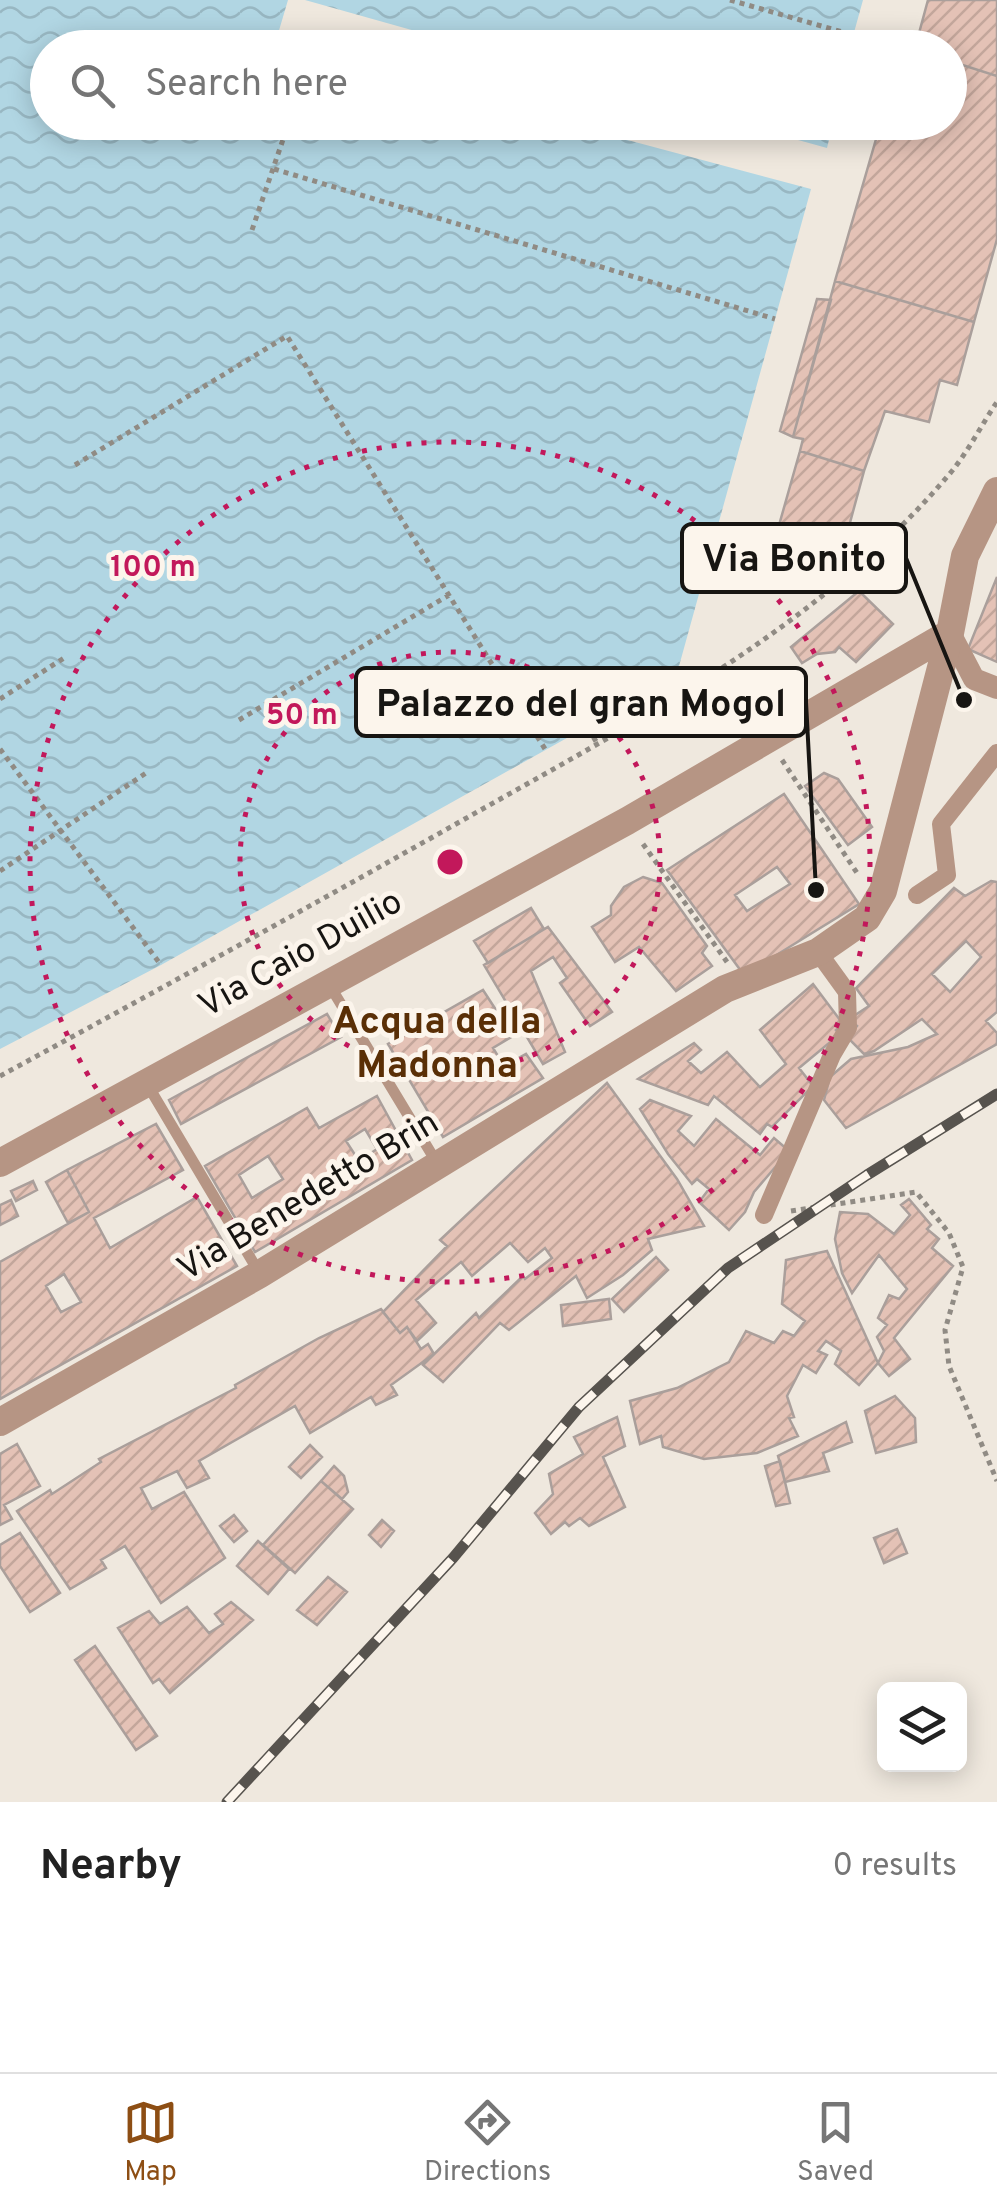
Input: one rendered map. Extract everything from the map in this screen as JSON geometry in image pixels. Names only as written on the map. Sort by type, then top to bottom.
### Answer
[{"type":"street","name":"Via Benedetto Brin","points":[[0,1422],[260,1274],[725,989],[818,952],[866,918],[883,891],[950,633],[965,556],[997,491]]},
{"type":"street","points":[[950,633],[974,679],[997,688]]},
{"type":"street","name":"Via Caio Duilio","points":[[0,1163],[627,821],[950,633]]},
{"type":"street","points":[[916,895],[946,875],[941,824],[997,753]]},
{"type":"street","points":[[764,1214],[832,1055],[848,1028],[848,992],[818,952]]},
{"type":"lane","points":[[328,982],[437,1163]]},
{"type":"lane","points":[[146,1083],[260,1274]]},
{"type":"path","points":[[730,0],[832,30]]},
{"type":"path","points":[[252,230],[283,140]]},
{"type":"path","points":[[274,170],[775,319]]},
{"type":"path","points":[[76,465],[287,336],[546,749]]},
{"type":"path","points":[[0,1076],[274,928],[598,744],[790,623],[876,550],[953,470],[997,402]]},
{"type":"path","points":[[239,720],[449,595]]},
{"type":"path","points":[[0,698],[64,658]]},
{"type":"path","points":[[583,720],[598,744]]},
{"type":"path","points":[[769,741],[876,901]]},
{"type":"path","points":[[0,749],[161,965]]},
{"type":"path","points":[[0,871],[149,771]]},
{"type":"path","points":[[627,821],[741,982]]},
{"type":"path","points":[[764,1214],[916,1192],[949,1233],[963,1266],[945,1330],[949,1366],[997,1481]]},
{"type":"water","points":[[0,0],[288,0],[279,30],[30,30],[30,140],[628,140],[811,189],[676,677],[161,965],[0,1049]]},
{"type":"water","points":[[305,0],[863,0],[855,30],[412,30]]},
{"type":"water","points":[[798,140],[829,140],[827,148]]},
{"type":"building","points":[[928,0],[997,0],[997,76],[967,66],[967,30],[920,30]]},
{"type":"building","points":[[967,66],[997,76],[997,239],[974,322],[835,281],[876,140],[967,140]]},
{"type":"building","points":[[835,281],[974,322],[957,385],[940,380],[929,422],[885,411],[864,471],[800,451],[803,439],[793,437]]},
{"type":"building","points":[[817,299],[831,300],[793,437],[780,431]]},
{"type":"building","points":[[800,451],[864,471],[845,541],[821,535],[813,562],[772,550]]},
{"type":"building","points":[[997,577],[997,662],[968,649]]},
{"type":"building","points":[[859,591],[893,624],[856,662],[839,647],[835,652],[817,654],[802,663],[791,647]]},
{"type":"building","points":[[824,773],[838,779],[872,827],[848,845],[805,786]]},
{"type":"building","points":[[784,794],[859,904],[744,975],[667,870]],"holes":[[[777,867],[790,884],[747,911],[735,895]]]},
{"type":"building","points":[[643,877],[662,883],[707,946],[702,953],[712,966],[676,991],[639,947],[615,962],[592,927],[611,915],[611,906],[624,887]]},
{"type":"building","points":[[991,881],[997,882],[997,1012],[986,1021],[997,1033],[997,1044],[846,1128],[824,1100],[830,1077],[851,1059],[908,1047],[937,1034],[922,1019],[864,1054],[848,1038],[857,1026],[849,1019],[869,1006],[856,988],[954,888],[965,896]],"holes":[[[966,941],[981,957],[950,992],[932,974]]]},
{"type":"building","points":[[531,908],[544,929],[488,963],[474,941]]},
{"type":"building","points":[[548,927],[612,1012],[590,1026],[560,983],[567,978],[553,957],[531,971],[565,1052],[543,1064],[484,965]]},
{"type":"building","points":[[813,984],[843,1024],[836,1030],[840,1034],[799,1068],[813,1086],[760,1134],[714,1096],[708,1105],[638,1079],[694,1043],[701,1050],[688,1061],[701,1073],[727,1052],[760,1087],[786,1064],[760,1030]]},
{"type":"building","points":[[483,990],[513,1036],[493,1048],[504,1066],[526,1054],[543,1078],[443,1137],[388,1044]]},
{"type":"building","points":[[327,1014],[341,1037],[181,1124],[169,1100]]},
{"type":"building","points":[[607,1083],[677,1179],[704,1226],[648,1239],[652,1250],[587,1298],[576,1276],[509,1330],[500,1323],[443,1382],[423,1365],[476,1313],[479,1318],[523,1276],[525,1279],[552,1258],[545,1248],[528,1262],[510,1243],[472,1276],[461,1262],[416,1300],[436,1323],[417,1341],[407,1327],[400,1333],[383,1312],[447,1246],[440,1240]]},
{"type":"building","points":[[377,1096],[412,1160],[255,1252],[205,1166],[307,1108],[319,1128]],"holes":[[[365,1129],[377,1149],[359,1161],[346,1141]],[[268,1156],[283,1179],[252,1198],[239,1175]]]},
{"type":"building","points":[[650,1100],[691,1116],[678,1131],[694,1146],[716,1119],[760,1155],[774,1138],[789,1151],[754,1192],[745,1212],[729,1230],[699,1202],[709,1189],[697,1179],[692,1184],[640,1109]]},
{"type":"building","points":[[156,1124],[183,1170],[94,1218],[110,1248],[197,1197],[237,1266],[0,1399],[0,1262],[89,1212],[67,1170]],"holes":[[[64,1274],[81,1302],[61,1312],[46,1286]]]},
{"type":"building","points":[[67,1170],[89,1212],[68,1223],[46,1182]]},
{"type":"building","points":[[33,1181],[37,1190],[16,1201],[11,1191]]},
{"type":"building","points":[[909,1199],[931,1225],[927,1229],[939,1239],[932,1248],[953,1266],[894,1338],[910,1359],[889,1376],[878,1363],[884,1351],[877,1337],[887,1325],[878,1318],[889,1295],[899,1299],[907,1289],[879,1255],[852,1293],[842,1273],[835,1239],[840,1212],[868,1214],[894,1234],[910,1215],[901,1205]]},
{"type":"building","points":[[11,1200],[18,1216],[0,1225],[0,1205]]},
{"type":"building","points":[[827,1251],[878,1363],[859,1385],[835,1364],[841,1351],[826,1341],[818,1351],[827,1355],[816,1373],[803,1365],[787,1396],[794,1417],[789,1418],[798,1436],[757,1453],[704,1459],[663,1447],[661,1436],[640,1444],[630,1401],[677,1388],[729,1362],[746,1331],[774,1343],[783,1331],[794,1336],[805,1321],[782,1304],[786,1260]]},
{"type":"building","points":[[656,1257],[668,1270],[624,1312],[612,1299]]},
{"type":"building","points":[[609,1299],[611,1319],[563,1326],[561,1305]]},
{"type":"building","points":[[381,1309],[400,1333],[407,1327],[421,1349],[428,1344],[434,1354],[391,1385],[397,1395],[376,1405],[371,1397],[310,1433],[295,1406],[199,1461],[209,1478],[187,1488],[177,1471],[141,1488],[152,1509],[184,1492],[225,1558],[161,1603],[125,1546],[101,1560],[106,1568],[70,1589],[17,1511],[50,1490],[52,1494],[101,1462],[99,1459],[236,1388],[235,1385],[319,1338]]},
{"type":"building","points":[[895,1396],[915,1418],[916,1442],[876,1453],[865,1411]]},
{"type":"building","points":[[617,1417],[625,1446],[603,1457],[625,1507],[589,1526],[580,1518],[569,1526],[565,1522],[551,1534],[535,1513],[553,1494],[549,1474],[583,1454],[574,1437]]},
{"type":"building","points":[[846,1422],[852,1442],[823,1453],[829,1471],[785,1482],[778,1456]]},
{"type":"building","points":[[17,1444],[40,1486],[4,1505],[12,1519],[0,1525],[0,1454]]},
{"type":"building","points":[[310,1445],[322,1457],[301,1478],[289,1467]]},
{"type":"building","points":[[780,1461],[790,1503],[776,1506],[765,1466]]},
{"type":"building","points":[[334,1466],[344,1476],[348,1492],[342,1499],[321,1481]]},
{"type":"building","points":[[321,1481],[353,1509],[295,1573],[263,1545]]},
{"type":"building","points":[[234,1515],[247,1531],[234,1542],[220,1526]]},
{"type":"building","points":[[382,1520],[394,1531],[381,1547],[369,1535]]},
{"type":"building","points":[[897,1529],[907,1553],[884,1563],[874,1538]]},
{"type":"building","points":[[20,1533],[60,1593],[30,1612],[0,1566],[0,1545]]},
{"type":"building","points":[[258,1541],[289,1569],[268,1594],[237,1566]]},
{"type":"building","points":[[328,1577],[347,1592],[317,1625],[297,1610]]},
{"type":"building","points":[[231,1602],[253,1620],[170,1693],[159,1679],[153,1683],[118,1628],[149,1611],[160,1624],[187,1607],[209,1633],[223,1624],[215,1614]]},
{"type":"building","points":[[95,1646],[157,1736],[136,1750],[75,1660]]},
{"type":"railway","points":[[227,1802],[453,1558],[579,1407],[728,1268],[997,1094]]},
{"type":"place","name":"Via Bonito","points":[[964,700]]},
{"type":"place","name":"Palazzo del gran Mogol","points":[[816,890]]},
{"type":"district","name":"Acqua della Madonna","points":[[437,1045]]}]
